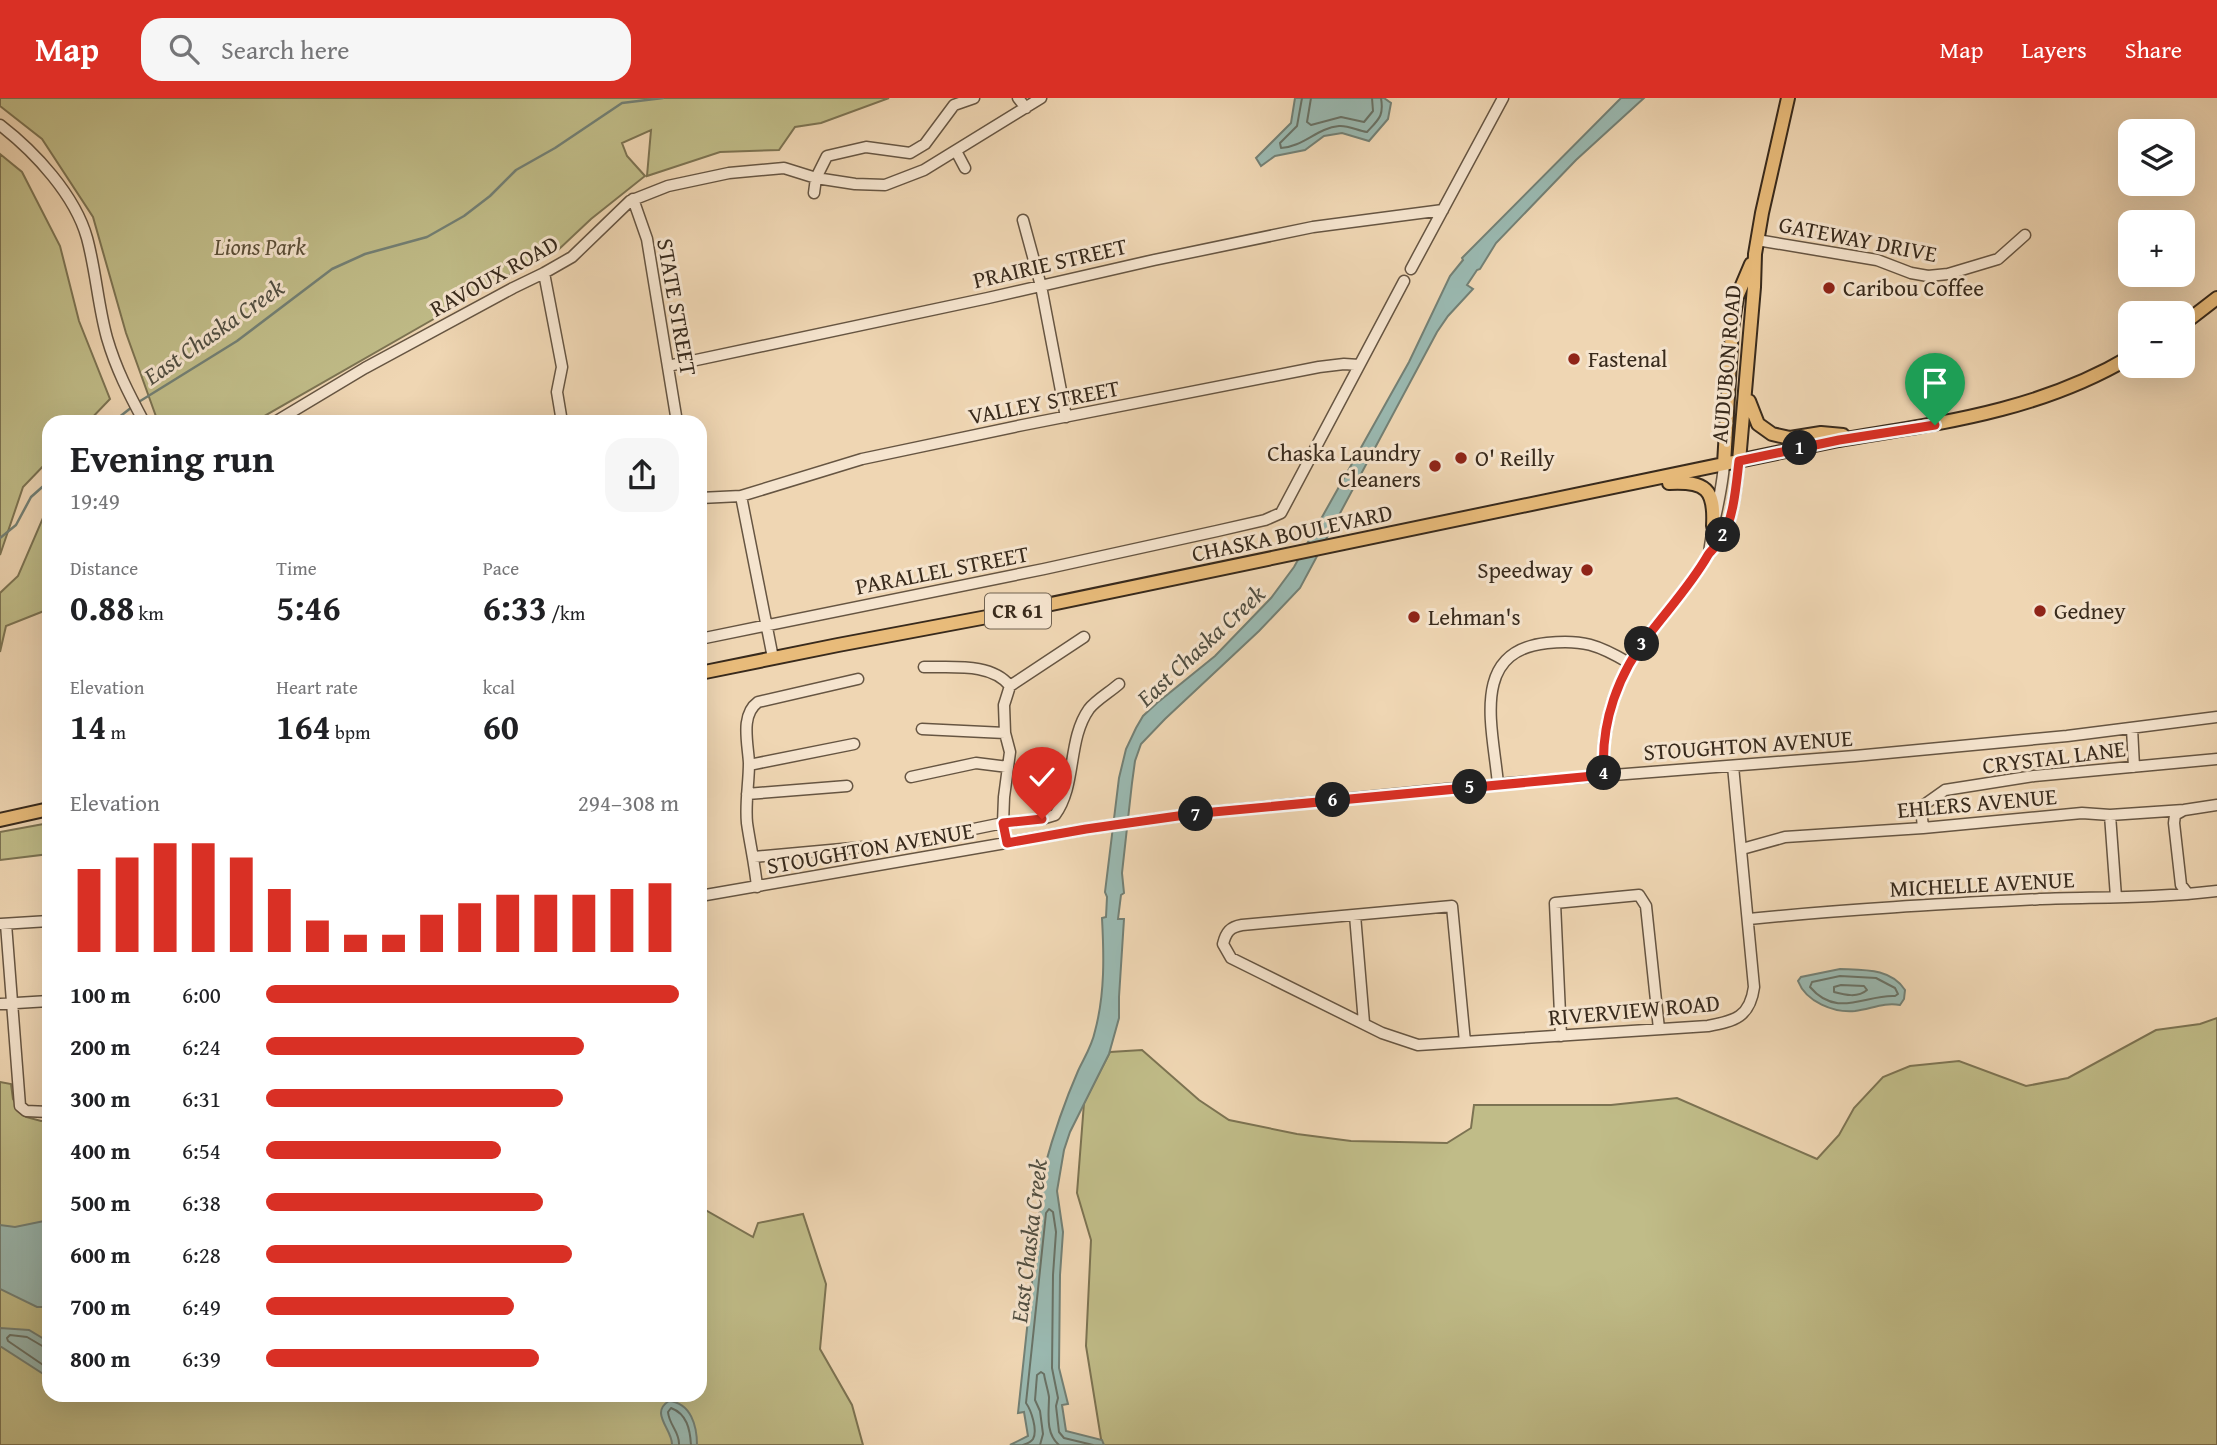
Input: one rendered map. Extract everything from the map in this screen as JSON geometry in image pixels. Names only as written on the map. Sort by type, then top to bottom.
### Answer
[{"type":"main road","name":"AUDUBON ROAD","points":[[1739,461],[1755,254],[1788,98]]},
{"type":"main road","name":"AUDUBON ROAD","points":[[1724,464],[1732,328],[1737,297],[1755,254]]},
{"type":"main road","points":[[2195,315],[2217,298]]},
{"type":"main road","name":"CHASKA BOULEVARD","points":[[707,672],[1003,614],[1724,464],[1935,425],[2056,394],[2118,363]]},
{"type":"main road","points":[[1746,385],[1754,417],[1764,430],[1772,434],[1790,438],[1821,433],[1864,436]]},
{"type":"main road","points":[[1623,486],[1685,482],[1696,484],[1710,494],[1713,501],[1713,526]]},
{"type":"main road","points":[[0,820],[42,811]]},
{"type":"street","points":[[814,193],[816,178],[827,156],[866,147],[910,153],[925,144],[954,105],[974,98]]},
{"type":"street","points":[[1018,98],[1026,108]]},
{"type":"street","name":"RAVOUX ROAD","points":[[287,415],[374,363],[572,257],[633,200],[668,186],[729,173],[784,168],[816,178],[885,185],[924,170],[1041,98]]},
{"type":"street","points":[[1411,269],[1503,98]]},
{"type":"street","points":[[0,125],[20,141],[67,195],[87,236],[106,337],[126,389],[140,415]]},
{"type":"street","points":[[956,150],[965,168]]},
{"type":"street","name":"STATE STREET","points":[[633,200],[647,239],[676,415]]},
{"type":"street","name":"PRAIRIE STREET","points":[[668,366],[1313,227],[1443,210]]},
{"type":"street","points":[[1023,220],[1041,286],[1066,417]]},
{"type":"street","name":"GATEWAY DRIVE","points":[[1757,240],[1877,260],[1911,273],[1928,276],[1948,274],[1998,259],[2025,235]]},
{"type":"street","points":[[544,273],[562,367],[557,392],[561,415]]},
{"type":"street","points":[[1359,365],[1404,281]]},
{"type":"street","name":"VALLEY STREET","points":[[741,496],[862,459],[1319,368],[1344,364],[1359,365]]},
{"type":"street","name":"PARALLEL STREET","points":[[707,638],[1265,520],[1280,513],[1359,365]]},
{"type":"street","name":"AUDUBON ROAD","points":[[1604,775],[1602,754],[1611,704],[1629,663],[1721,540],[1727,526],[1739,461]]},
{"type":"street","name":"AUDUBON ROAD","points":[[1709,554],[1724,464]]},
{"type":"street","points":[[707,498],[741,496],[773,658]]},
{"type":"street","points":[[1007,843],[1003,823],[1010,752],[1005,733],[1004,705],[1010,686],[1084,637]]},
{"type":"street","points":[[1498,784],[1492,722],[1493,683],[1498,668],[1510,655],[1527,645],[1576,640],[1594,644],[1629,663]]},
{"type":"street","points":[[924,667],[994,673],[1004,678],[1010,686]]},
{"type":"street","points":[[757,887],[747,822],[750,708],[758,702],[858,679]]},
{"type":"street","points":[[915,841],[1055,815],[1066,793],[1085,717],[1090,708],[1119,684]]},
{"type":"street","name":"STOUGHTON AVENUE","points":[[707,895],[1150,819],[1498,784],[2056,737],[2217,717]]},
{"type":"street","points":[[2132,728],[2134,766]]},
{"type":"street","points":[[922,729],[1005,733]]},
{"type":"street","points":[[749,765],[854,744]]},
{"type":"street","name":"CRYSTAL LANE","points":[[1923,828],[1921,807],[1945,790],[2034,776],[2217,759]]},
{"type":"street","points":[[911,777],[976,763],[1009,767]]},
{"type":"street","name":"RIVERVIEW ROAD","points":[[1355,915],[1233,926],[1225,935],[1223,944],[1231,958],[1382,1032],[1418,1045],[1708,1026],[1729,1022],[1745,1012],[1753,998],[1754,987],[1733,766]]},
{"type":"street","points":[[747,794],[847,786]]},
{"type":"street","name":"EHLERS AVENUE","points":[[1742,849],[1785,837],[1923,828],[2082,813],[2110,815],[2184,810],[2217,805]]},
{"type":"street","points":[[2184,810],[2175,815],[2174,823],[2181,885],[2188,894]]},
{"type":"street","points":[[2110,815],[2116,897]]},
{"type":"street","points":[[754,857],[864,847]]},
{"type":"street","name":"MICHELLE AVENUE","points":[[1749,919],[1829,912],[2217,891]]},
{"type":"street","points":[[1561,1036],[1555,903],[1639,895],[1646,906],[1659,1029]]},
{"type":"street","points":[[1364,1023],[1355,915],[1452,906],[1465,1042]]},
{"type":"street","points":[[42,921],[3,924],[6,1003],[20,1106],[26,1111],[42,1112]]},
{"type":"street","points":[[6,1003],[42,1001]]},
{"type":"green space","name":"Lions Park","points":[[0,98],[889,98],[821,123],[795,127],[779,150],[720,152],[647,176],[651,130],[622,143],[627,156],[645,176],[591,219],[556,252],[474,292],[439,316],[266,415],[155,415],[126,333],[93,217],[42,139],[0,106]]},
{"type":"green space","points":[[0,154],[22,172],[60,246],[79,321],[110,399],[95,415],[42,415],[42,467],[23,487],[0,555]]},
{"type":"green space","points":[[42,520],[42,612],[6,626],[0,652],[0,593],[18,576]]},
{"type":"green space","points":[[42,824],[42,855],[0,860],[0,832]]},
{"type":"green space","points":[[2217,1018],[2217,1445],[1102,1445],[1086,1346],[1091,1240],[1077,1193],[1084,1103],[1110,1052],[1142,1050],[1199,1100],[1229,1120],[1297,1134],[1351,1141],[1447,1143],[1471,1128],[1474,1105],[1611,1105],[1677,1098],[1817,1159],[1839,1135],[1854,1108],[1883,1077],[1910,1066],[1959,1061],[2026,1086],[2068,1078],[2156,1030],[2200,1024]]},
{"type":"green space","points":[[0,1082],[11,1084],[13,1099],[26,1117],[42,1121],[42,1402],[707,1402],[707,1211],[753,1237],[758,1223],[803,1214],[826,1284],[820,1349],[852,1405],[863,1445],[0,1445]]},
{"type":"water","points":[[1295,98],[1384,98],[1391,103],[1388,119],[1369,141],[1342,133],[1324,136],[1305,150],[1275,156],[1261,166],[1256,158],[1291,123]]},
{"type":"water","points":[[1621,98],[1644,98],[1576,160],[1496,243],[1467,285],[1473,289],[1437,332],[1300,588],[1141,744],[1132,783],[1122,873],[1124,893],[1121,895],[1118,919],[1124,919],[1119,1018],[1109,1054],[1070,1132],[1057,1191],[1063,1232],[1059,1368],[1068,1404],[1062,1405],[1066,1431],[1102,1440],[1104,1445],[1010,1445],[1028,1436],[1024,1412],[1018,1413],[1044,1169],[1063,1107],[1092,1042],[1101,1003],[1102,918],[1106,917],[1105,892],[1119,778],[1126,749],[1143,716],[1215,656],[1271,598],[1294,567],[1409,362],[1450,276],[1462,258]]},
{"type":"water","points":[[1840,969],[1884,974],[1905,990],[1904,999],[1900,1005],[1883,1005],[1855,1011],[1838,1010],[1822,1005],[1807,995],[1798,981],[1801,977]]},
{"type":"water","points":[[42,1221],[42,1307],[0,1289],[0,1225],[15,1227]]},
{"type":"water","points":[[0,1328],[29,1330],[42,1338],[42,1373],[0,1346]]},
{"type":"water","points":[[673,1402],[688,1411],[696,1430],[697,1445],[672,1445],[661,1416],[663,1406]]},
{"type":"waterway","name":"East Chaska Creek","points":[[137,403],[237,341],[332,269],[365,254],[427,237],[464,216],[490,196],[516,170],[555,148],[622,103],[663,98]]},
{"type":"waterway","name":"East Chaska Creek","points":[[122,415],[132,407]]},
{"type":"waterway","name":"East Chaska Creek","points":[[0,538],[16,525],[31,497],[42,487]]},
{"type":"place","name":"Caribou Coffee","points":[[1829,288]]},
{"type":"place","name":"Fastenal","points":[[1574,359]]},
{"type":"place","name":"O' Reilly","points":[[1461,458]]},
{"type":"place","name":"Chaska Laundry Cleaners","points":[[1435,466]]},
{"type":"place","name":"Speedway","points":[[1587,570]]},
{"type":"place","name":"Gedney","points":[[2040,611]]},
{"type":"place","name":"Lehman's","points":[[1414,617]]},
{"type":"route","points":[[1042,819],[1003,823],[1007,843],[1192,814],[1604,775],[1602,754],[1611,704],[1629,663],[1721,540],[1732,508],[1739,461],[1839,440],[1935,425]]}]
